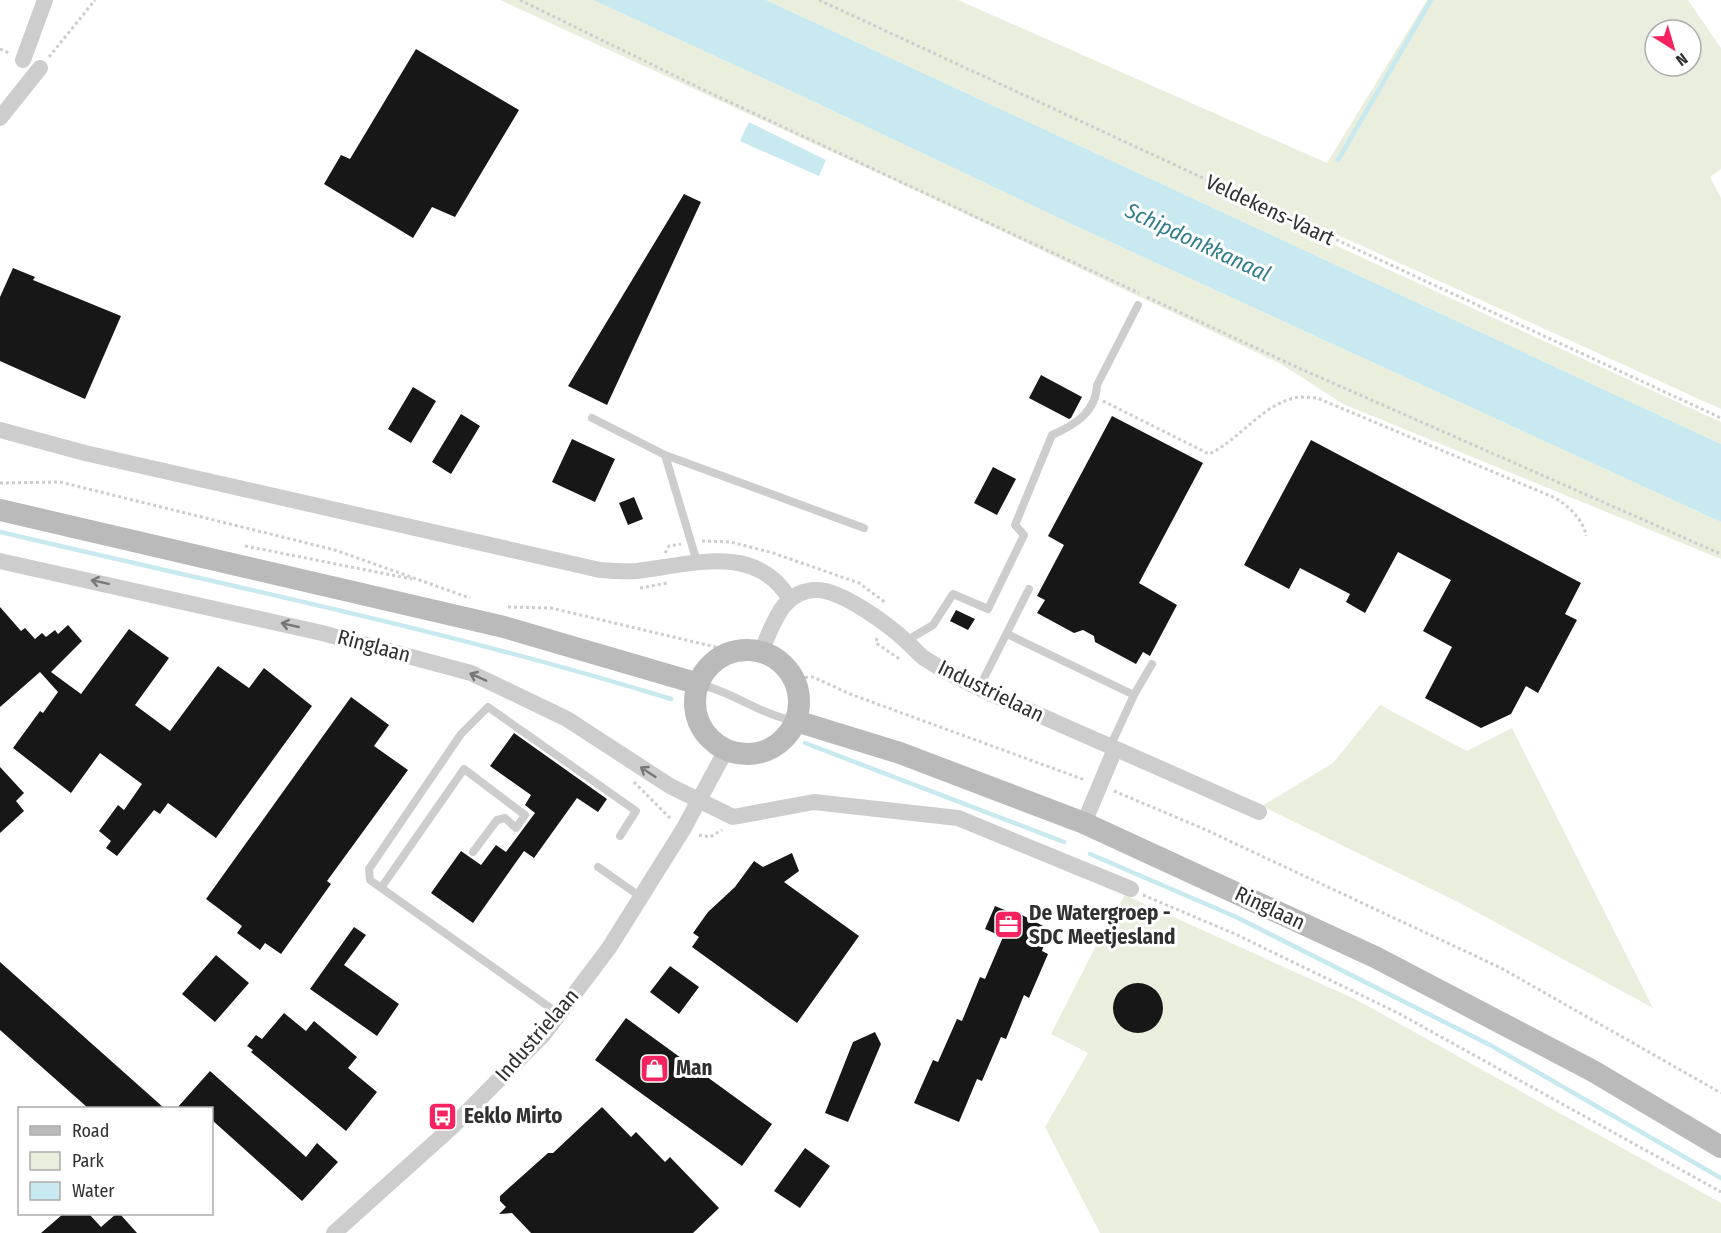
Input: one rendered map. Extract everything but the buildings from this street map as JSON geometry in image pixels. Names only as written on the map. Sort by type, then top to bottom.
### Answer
[{"type":"main road","points":[[0,510],[419,606],[572,645],[699,684]]},
{"type":"main road","points":[[747,650],[761,652],[784,666],[793,678],[798,693],[796,721],[790,733],[776,746],[763,752],[738,754],[726,750],[711,740],[700,725],[695,707],[699,684],[718,660],[730,653],[747,650]]},
{"type":"main road","name":"Ringlaan","points":[[796,721],[900,753],[1084,823],[1375,957],[1593,1071],[1721,1147]]},
{"type":"street","points":[[23,60],[45,0]]},
{"type":"street","points":[[0,118],[40,68]]},
{"type":"street","points":[[0,430],[108,458],[600,570],[634,571],[697,562],[742,564],[766,572],[781,585],[789,598],[761,652]]},
{"type":"street","name":"Ringlaan","points":[[0,561],[322,633],[471,673],[582,728],[698,802]]},
{"type":"street","name":"Industrielaan","points":[[789,598],[812,591],[837,594],[864,609],[922,656],[980,688],[1259,813]]},
{"type":"street","points":[[1084,823],[1112,748]]},
{"type":"street","name":"Industrielaan","points":[[334,1233],[453,1127],[544,1034],[609,948],[698,802],[726,750]]},
{"type":"street","points":[[698,802],[733,817],[814,802],[958,818],[1131,889]]},
{"type":"lane","points":[[906,641],[933,625],[953,594],[988,609],[1024,535],[1015,525],[1053,435],[1069,428],[1085,416],[1096,398],[1097,385],[1138,305]]},
{"type":"lane","points":[[592,418],[665,454],[864,528]]},
{"type":"lane","points":[[665,454],[697,562]]},
{"type":"lane","points":[[980,688],[1029,590]]},
{"type":"lane","points":[[1007,634],[1134,695]]},
{"type":"lane","points":[[1112,748],[1134,695],[1152,664]]},
{"type":"lane","points":[[699,684],[719,688],[775,718],[796,721]]},
{"type":"lane","points":[[559,1014],[370,880],[369,868],[461,734],[488,707],[636,811],[620,836]]},
{"type":"lane","points":[[381,888],[464,769],[525,815],[516,828],[505,818],[497,820],[472,852]]},
{"type":"lane","points":[[598,867],[641,897]]},
{"type":"path","points":[[40,68],[95,0]]},
{"type":"path","points":[[520,0],[706,91],[1301,369],[1721,554]]},
{"type":"path","name":"Veldekens-Vaart","points":[[819,0],[1721,418]]},
{"type":"path","points":[[1096,398],[1209,454],[1226,444],[1277,404],[1296,397],[1317,398],[1553,496],[1564,503],[1585,528],[1586,536]]},
{"type":"path","points":[[0,483],[60,482],[312,544],[473,599]]},
{"type":"path","points":[[504,606],[551,609],[724,649]]},
{"type":"path","points":[[793,678],[813,677],[850,694],[1100,785],[1204,829],[1501,968],[1721,1094]]},
{"type":"path","points":[[1131,889],[1235,934],[1398,1013],[1721,1192]]},
{"type":"green space","points":[[500,0],[593,0],[1080,228],[1721,522],[1721,559],[1343,404],[1281,364],[919,192]]},
{"type":"green space","points":[[766,0],[958,0],[1327,163],[1427,0],[1688,0],[1700,18],[1643,18],[1643,78],[1703,78],[1703,22],[1721,48],[1721,169],[1710,177],[1721,198],[1721,409],[1318,226],[1313,235],[1721,422],[1721,444]]},
{"type":"green space","points":[[1380,705],[1467,751],[1512,728],[1653,1008],[1460,903],[1262,806],[1333,763]]},
{"type":"green space","points":[[1125,895],[1357,1000],[1721,1203],[1721,1233],[1100,1233],[1045,1127],[1088,1053],[1051,1034],[1101,936]]},
{"type":"water","name":"Schipdonkkanaal","points":[[593,0],[766,0],[1721,444],[1721,522],[1080,228]]},
{"type":"water","points":[[749,122],[826,160],[819,176],[740,141]]},
{"type":"waterway","points":[[1338,160],[1431,0]]},
{"type":"waterway","points":[[0,532],[421,630],[588,674],[671,699]]},
{"type":"waterway","points":[[805,743],[1064,842]]},
{"type":"waterway","points":[[1090,854],[1236,917],[1492,1046],[1721,1178]]},
{"type":"place","name":"De Watergroep - SDC Meetjesland","points":[[1008,925]]},
{"type":"place","name":"Man","points":[[655,1068]]},
{"type":"place","name":"Eeklo Mirto","points":[[443,1116]]}]
